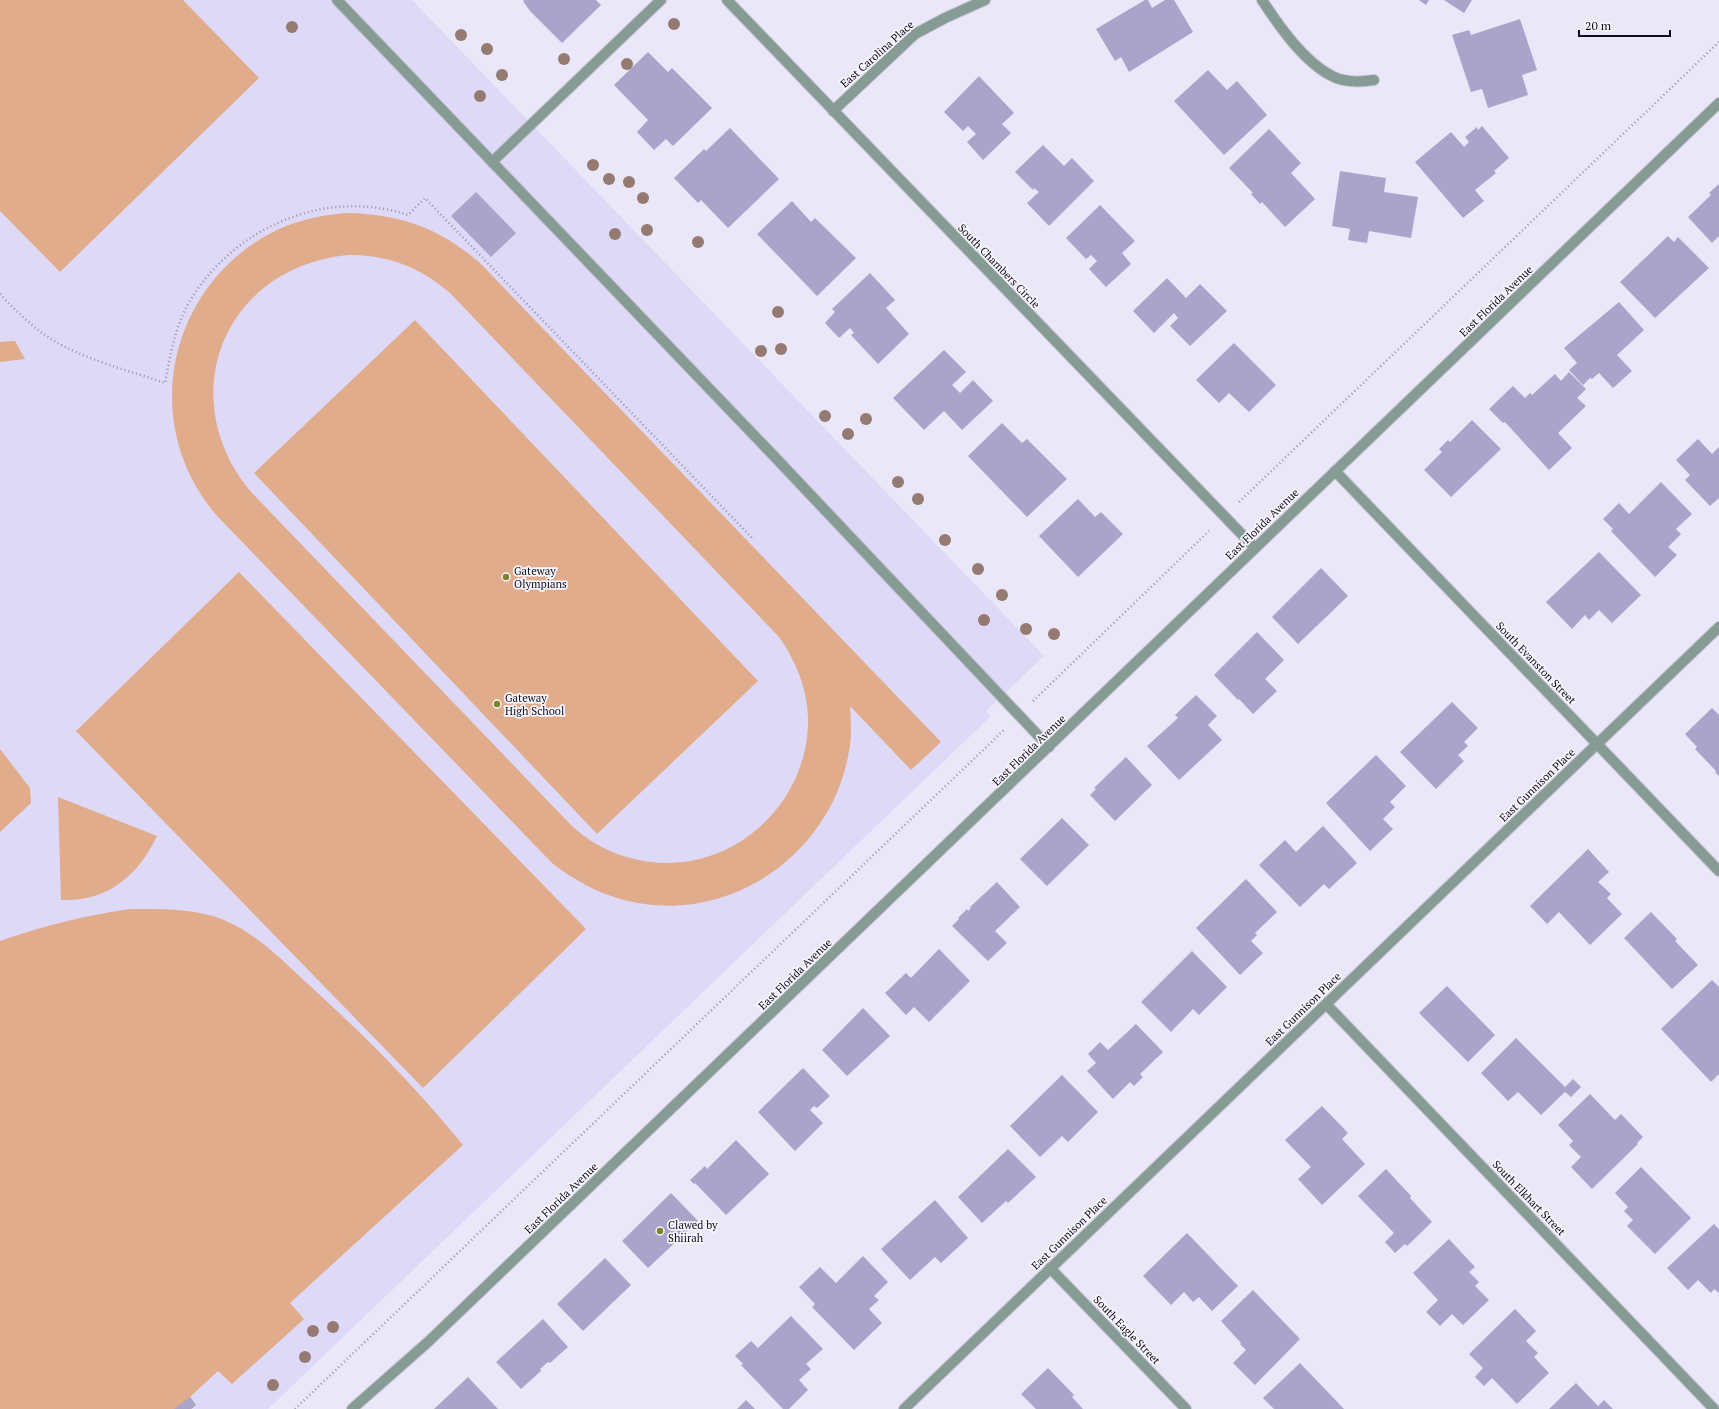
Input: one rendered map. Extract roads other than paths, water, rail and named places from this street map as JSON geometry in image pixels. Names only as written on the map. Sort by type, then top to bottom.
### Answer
[{"type":"street","points":[[337,0],[772,454],[1049,747]]},
{"type":"street","points":[[492,162],[661,0]]},
{"type":"street","name":"South Chambers Circle","points":[[727,0],[1255,548]]},
{"type":"street","name":"East Carolina Place","points":[[833,110],[915,34],[984,0]]},
{"type":"street","points":[[1262,0],[1292,41],[1313,63],[1325,72],[1332,77],[1355,82],[1374,80]]},
{"type":"street","name":"East Florida Avenue","points":[[352,1409],[428,1342],[1719,104]]},
{"type":"street","name":"South Evanston Street","points":[[1335,472],[1719,871]]},
{"type":"street","name":"East Gunnison Place","points":[[904,1409],[1719,627]]},
{"type":"street","name":"South Elkhart Street","points":[[1326,1004],[1714,1409]]},
{"type":"street","name":"South Eagle Street","points":[[1050,1268],[1186,1409]]},
{"type":"place","name":"Gateway Olympians","points":[[506,577]]},
{"type":"place","name":"Gateway High School","points":[[497,704]]},
{"type":"place","name":"Clawed by Shiirah","points":[[660,1231]]}]
